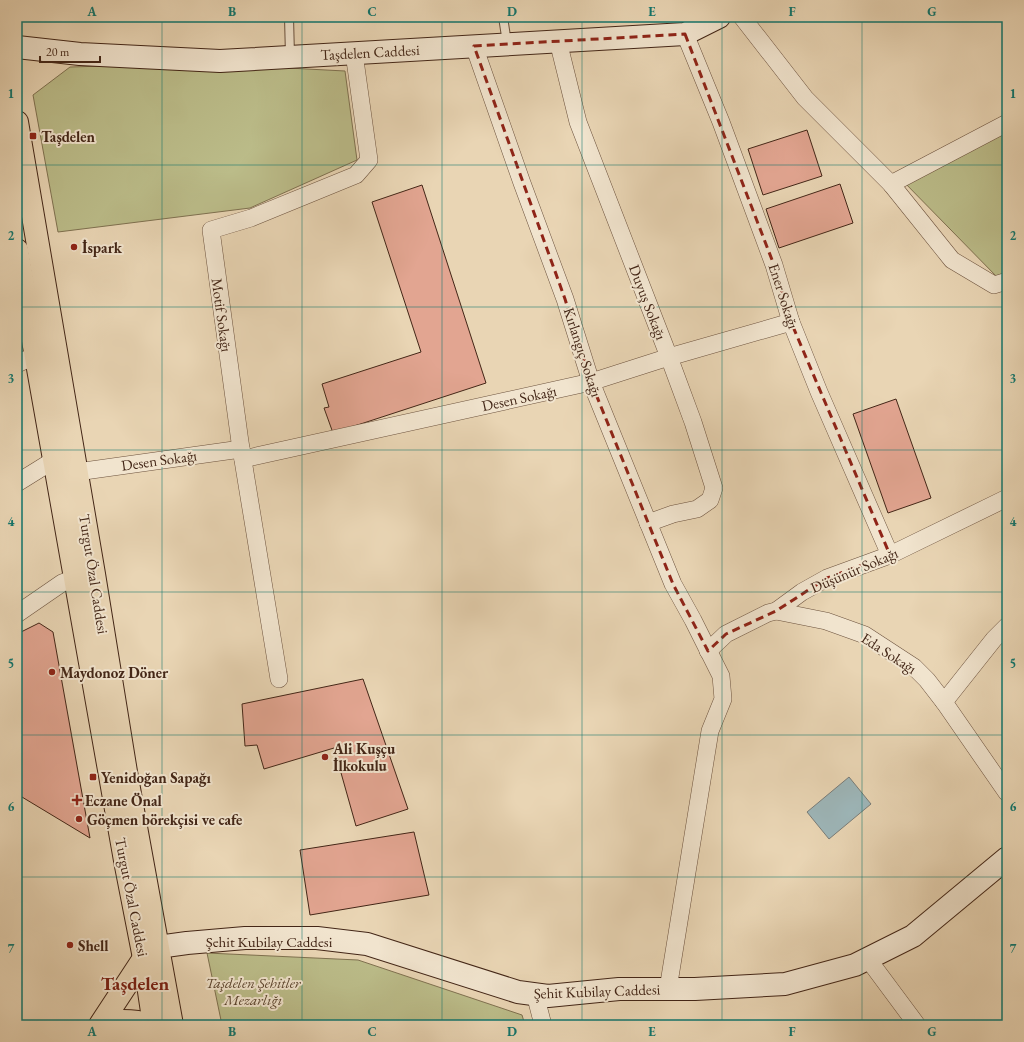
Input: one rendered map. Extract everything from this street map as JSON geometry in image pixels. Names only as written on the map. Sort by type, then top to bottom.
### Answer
[{"type":"main road","name":"Turgut Özal Caddesi","points":[[17,122],[77,472],[126,772],[151,952],[147,1020]]},
{"type":"main road","name":"Turgut Özal Caddesi","points":[[17,250],[26,359],[54,460],[126,866],[151,952],[164,979],[172,1025]]},
{"type":"main road","points":[[101,1024],[151,952]]},
{"type":"main road","points":[[101,1024],[120,1020],[147,1020],[164,979]]},
{"type":"street","name":"Taşdelen Caddesi","points":[[17,47],[80,54],[220,61],[685,34],[719,17]]},
{"type":"street","points":[[742,17],[805,98],[891,184],[952,260],[994,285],[1007,281]]},
{"type":"street","name":"Ener Sokağı","points":[[685,34],[721,122],[768,250],[791,322],[819,392],[890,555]]},
{"type":"street","name":"Duyuş Sokağı","points":[[558,41],[578,122],[669,357],[693,422],[714,488],[710,500],[697,509],[673,514],[648,523]]},
{"type":"street","name":"Kırlangıç Sokağı","points":[[474,46],[522,183],[566,299],[591,382],[673,584],[721,676],[723,699],[710,731],[668,989]]},
{"type":"street","name":"Motif Sokağı","points":[[279,679],[242,454],[211,230],[251,218],[356,176],[369,160],[354,53]]},
{"type":"street","points":[[891,184],[1007,123]]},
{"type":"street","name":"Desen Sokağı","points":[[77,472],[242,454],[591,382],[669,357],[791,322]]},
{"type":"street","points":[[17,483],[54,460]]},
{"type":"street","name":"Düşünür Sokağı","points":[[708,651],[726,634],[768,613],[776,611],[802,592],[827,578],[890,555],[1007,498]]},
{"type":"street","points":[[17,614],[62,583],[75,578]]},
{"type":"street","name":"Eda Sokağı","points":[[776,611],[826,621],[865,635],[914,668],[927,680],[944,702],[1007,793]]},
{"type":"street","points":[[944,702],[994,639],[1007,626]]},
{"type":"street","name":"Şehit Kubilay Caddesi","points":[[151,952],[187,943],[245,938],[318,938],[367,944],[518,992],[548,996],[619,989],[695,989],[785,984],[855,965],[913,936],[1007,858]]},
{"type":"street","points":[[868,959],[917,1025]]},
{"type":"street","points":[[535,994],[543,1025]]},
{"type":"lane","points":[[289,17],[290,57]]},
{"type":"lane","points":[[503,17],[507,44]]},
{"type":"highlighted area","points":[[685,34],[774,265],[791,322],[890,555],[827,578],[776,611],[726,634],[708,651],[673,584],[591,382],[565,299],[474,46]]},
{"type":"green space","points":[[140,65],[288,68],[345,71],[357,160],[250,208],[58,232],[33,95],[70,67]]},
{"type":"green space","points":[[1007,121],[1007,270],[998,278],[901,179]]},
{"type":"green space","name":"Taşdelen Şehitler Mezarlığı","points":[[207,953],[358,960],[522,1015],[525,1025],[222,1025]]},
{"type":"water","points":[[849,777],[871,804],[829,839],[807,812]]},
{"type":"building","points":[[807,130],[822,176],[763,195],[748,149]]},
{"type":"building","points":[[840,184],[853,223],[779,248],[766,209]]},
{"type":"building","points":[[422,185],[486,383],[333,433],[324,408],[329,407],[322,384],[421,352],[372,202]]},
{"type":"building","points":[[896,399],[931,498],[888,513],[853,414]]},
{"type":"building","points":[[39,623],[53,632],[90,838],[17,794],[17,634]]},
{"type":"building","points":[[363,679],[408,809],[356,826],[334,748],[264,769],[257,745],[245,746],[242,704]]},
{"type":"building","points":[[414,832],[429,895],[310,915],[300,850]]},
{"type":"place","name":"Taşdelen","points":[[33,136]]},
{"type":"place","name":"İspark","points":[[74,247]]},
{"type":"place","name":"Maydonoz Döner","points":[[52,672]]},
{"type":"place","name":"Ali Kuşçu İlkokulu","points":[[325,757]]},
{"type":"place","name":"Yenidoğan Sapağı","points":[[93,777]]},
{"type":"place","name":"Eczane Önal","points":[[77,800]]},
{"type":"place","name":"Göçmen börekçisi ve cafe","points":[[79,819]]},
{"type":"place","name":"Shell","points":[[70,945]]},
{"type":"district","name":"Taşdelen","points":[[135,983]]}]
